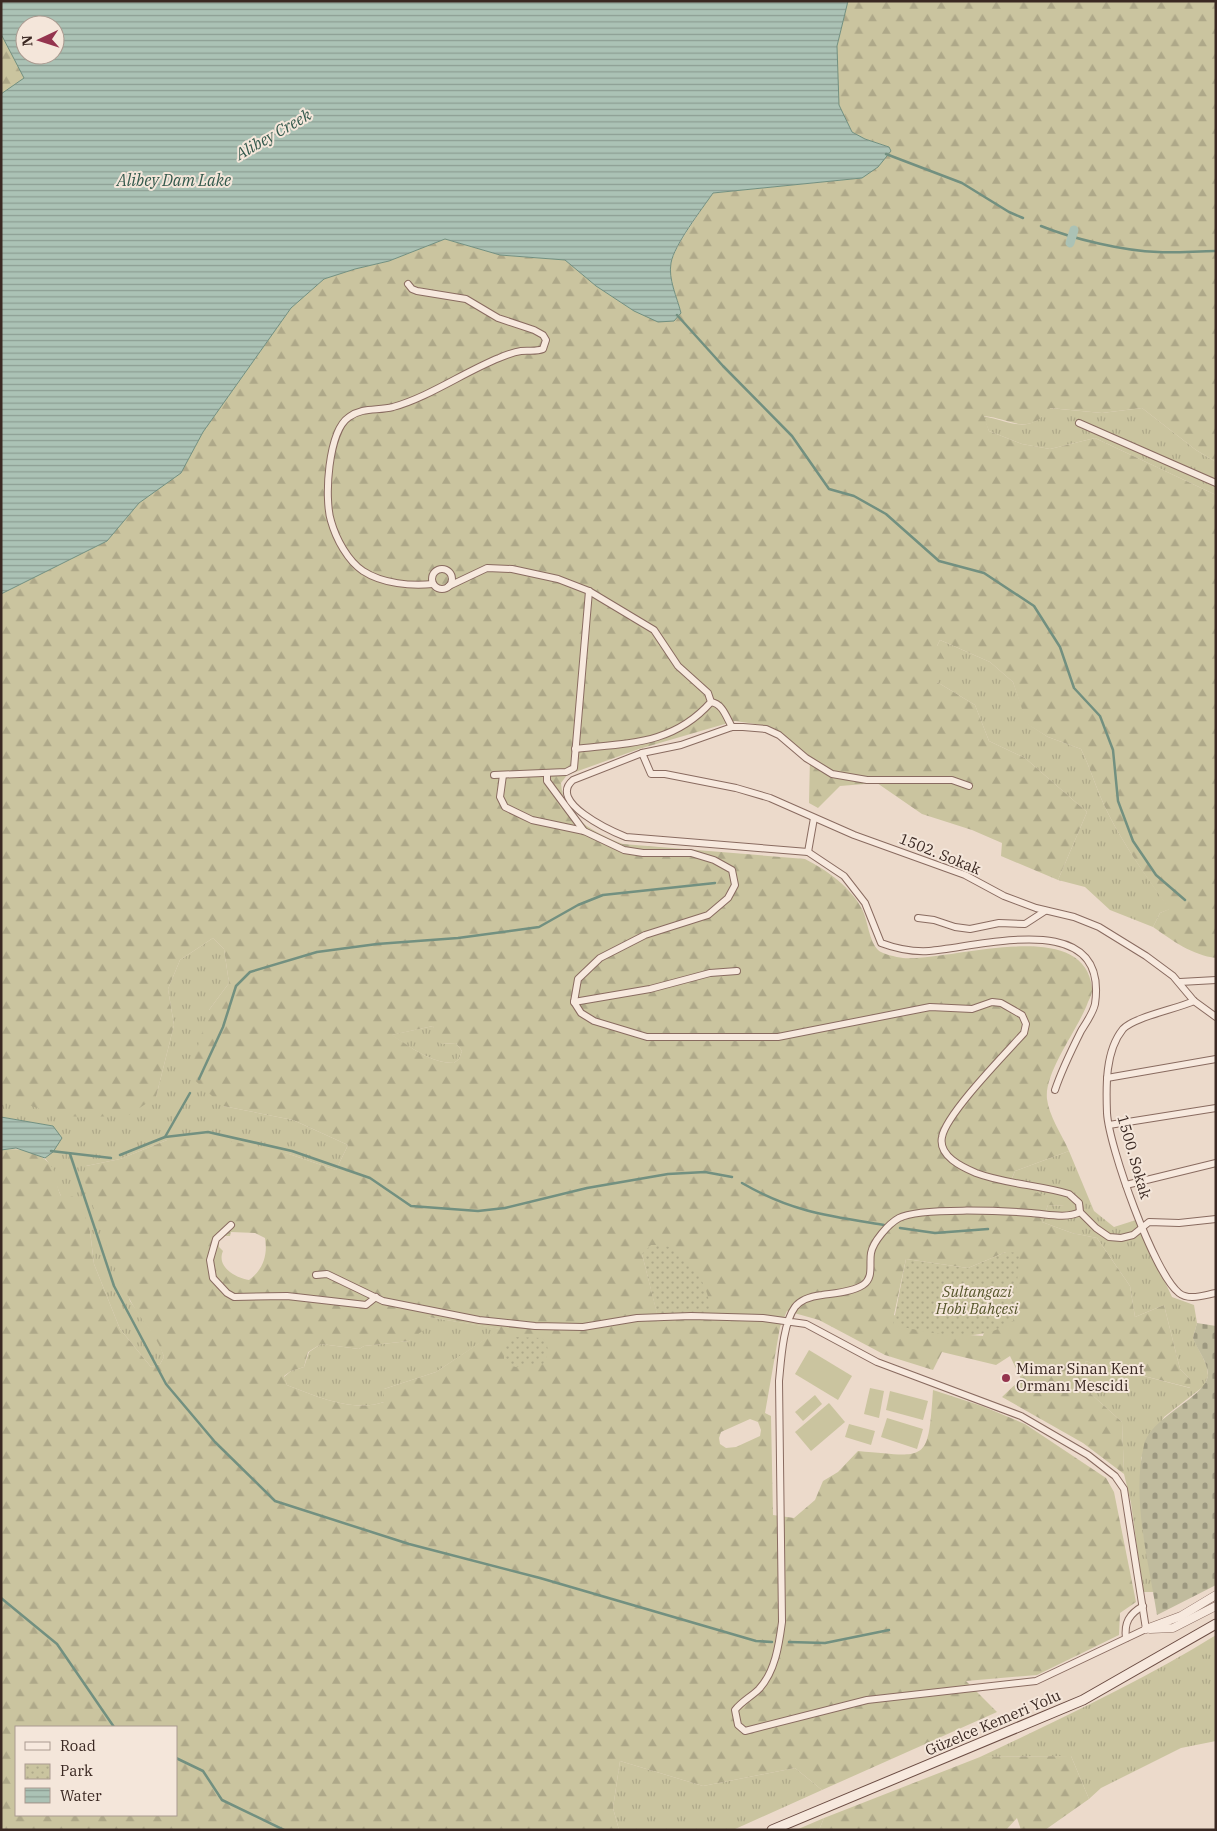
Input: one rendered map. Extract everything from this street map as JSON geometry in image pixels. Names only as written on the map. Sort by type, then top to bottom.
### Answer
[{"type":"main road","name":"Güzelce Kemeri Yolu","points":[[772,1830],[1083,1700],[1216,1624]]},
{"type":"street","points":[[408,284],[417,291],[466,299],[498,318],[534,330],[543,335],[546,340],[544,349],[519,351],[509,354],[392,407],[366,409],[348,417],[337,434],[329,455],[330,520],[346,554],[363,571],[385,580],[412,586],[433,584],[441,589],[487,568],[512,569],[558,579],[589,591],[654,630],[678,666],[708,693],[711,702]]},
{"type":"street","points":[[1079,423],[1216,483]]},
{"type":"street","points":[[433,584],[433,574],[441,569],[448,571],[451,576],[449,586]]},
{"type":"street","points":[[494,775],[547,774],[570,771],[574,768],[589,591]]},
{"type":"street","points":[[711,702],[722,707],[732,727]]},
{"type":"street","points":[[575,749],[645,742],[678,730],[699,716],[711,702]]},
{"type":"street","points":[[969,786],[952,780],[867,780],[832,774],[806,758],[779,735],[766,729],[732,727],[681,745],[642,753],[573,780],[568,784],[567,789],[571,801],[580,812],[604,829],[626,837],[808,852],[844,876],[850,883],[865,903],[881,943],[904,951],[929,951],[1016,939],[1044,940],[1073,946],[1086,958],[1095,982],[1095,1005],[1062,1070],[1055,1090]]},
{"type":"street","name":"1502. Sokak","points":[[642,753],[651,774],[665,774],[736,788],[770,798],[854,835],[965,875],[1004,896],[1045,911],[1074,917],[1099,927],[1146,956],[1180,982],[1194,1001],[1216,1017]]},
{"type":"street","points":[[547,774],[547,781],[584,831]]},
{"type":"street","points":[[503,775],[500,797],[505,806],[532,820],[584,831],[624,850],[644,853],[691,852],[714,860],[732,870],[735,885],[728,898],[708,914],[645,935],[600,958],[578,979],[574,1002],[581,1012],[594,1021],[648,1037],[740,1039],[778,1037],[930,1007],[972,1009],[992,1002],[1001,1003],[1022,1015],[1026,1024],[1024,1033],[963,1102],[942,1137],[944,1151],[955,1162],[978,1173],[1069,1194],[1078,1203],[1080,1212],[1096,1228],[1109,1236],[1121,1238],[1133,1235],[1140,1232],[1142,1226],[1149,1222],[1178,1223],[1216,1219]]},
{"type":"street","points":[[808,852],[814,818]]},
{"type":"street","points":[[1016,939],[1025,924],[1045,911]]},
{"type":"street","points":[[918,918],[970,929],[999,923],[1025,924]]},
{"type":"street","points":[[574,1002],[650,990],[710,973],[738,971]]},
{"type":"street","points":[[1180,982],[1216,980]]},
{"type":"street","name":"1500. Sokak","points":[[1194,1001],[1125,1027],[1112,1051],[1107,1078],[1109,1126],[1126,1185],[1155,1256],[1179,1293],[1189,1298],[1216,1293]]},
{"type":"street","points":[[1107,1078],[1216,1059]]},
{"type":"street","points":[[1109,1126],[1216,1108]]},
{"type":"street","points":[[1126,1185],[1216,1163]]},
{"type":"street","points":[[1080,1212],[1066,1216],[1010,1211],[947,1211],[903,1216],[888,1228],[876,1242],[871,1252],[870,1276],[864,1285],[803,1301],[795,1306],[789,1321],[779,1381],[781,1629],[779,1643],[768,1676],[759,1690],[742,1702],[735,1710],[738,1725],[745,1731],[867,1700],[1036,1681],[1146,1629],[1181,1616],[1216,1595]]},
{"type":"street","points":[[231,1225],[216,1239],[211,1249],[210,1269],[218,1286],[234,1297],[286,1296],[366,1305],[376,1297]]},
{"type":"street","points":[[316,1275],[327,1274],[376,1297],[408,1306],[479,1320],[535,1326],[583,1327],[637,1318],[684,1316],[763,1318],[806,1324],[877,1362],[1021,1416],[1088,1455],[1115,1476],[1124,1489],[1146,1629]]},
{"type":"street","points":[[1126,1638],[1126,1622],[1142,1606]]},
{"type":"street","points":[[1146,1629],[1162,1630],[1173,1628],[1216,1606]]},
{"type":"green space","points":[[848,1],[1216,1],[1216,462],[1196,450],[1142,408],[1102,413],[1050,408],[1042,417],[1027,424],[984,416],[989,431],[1022,444],[1050,449],[1095,438],[1216,495],[1216,958],[1191,951],[1153,927],[1160,913],[1169,909],[1115,827],[1081,749],[1048,737],[1027,724],[1013,682],[990,662],[940,640],[937,646],[947,664],[937,682],[975,705],[989,741],[1025,758],[1087,812],[1058,880],[1001,856],[1002,843],[972,830],[922,814],[877,783],[840,786],[818,808],[809,803],[810,757],[769,726],[735,721],[639,749],[567,775],[561,783],[563,795],[574,815],[582,822],[602,835],[623,844],[805,859],[830,874],[846,887],[863,911],[875,946],[886,954],[903,958],[1012,947],[1041,947],[1066,953],[1083,966],[1092,988],[1092,993],[1084,1013],[1056,1063],[1048,1088],[1047,1099],[1050,1112],[1069,1151],[1015,1171],[1009,1185],[1065,1201],[1065,1206],[1048,1205],[1042,1222],[1072,1233],[1097,1238],[1130,1286],[1135,1317],[1164,1305],[1180,1369],[1190,1379],[1191,1388],[1085,1361],[1091,1394],[1122,1422],[1124,1474],[1083,1443],[1002,1397],[1021,1379],[1010,1356],[996,1365],[942,1352],[933,1370],[885,1355],[819,1320],[787,1311],[780,1327],[765,1413],[771,1416],[773,1515],[794,1518],[815,1500],[823,1481],[838,1472],[858,1451],[911,1454],[920,1450],[926,1443],[929,1432],[933,1390],[982,1406],[1025,1424],[1106,1478],[1114,1492],[1136,1602],[1120,1613],[1119,1635],[1037,1675],[966,1681],[997,1712],[822,1790],[795,1768],[703,1786],[620,1761],[613,1808],[619,1830],[1,1830],[1,1150],[25,1150],[40,1156],[46,1160],[55,1173],[61,1196],[73,1196],[79,1201],[90,1231],[94,1264],[120,1329],[151,1367],[160,1364],[164,1357],[157,1341],[133,1306],[122,1283],[104,1238],[83,1176],[86,1166],[120,1159],[167,1140],[208,1136],[289,1154],[336,1170],[348,1145],[293,1120],[223,1106],[189,1075],[209,1010],[229,983],[224,949],[213,938],[180,960],[168,989],[174,1025],[156,1097],[129,1115],[93,1117],[59,1116],[1,1095],[1,594],[107,541],[139,503],[181,473],[203,432],[291,308],[324,279],[389,261],[445,239],[500,255],[565,260],[596,286],[634,311],[681,312],[672,282],[671,263],[683,238],[713,193],[862,178],[889,147],[865,139],[852,132],[839,105],[837,46]],"holes":[[[433,1026],[436,1040],[442,1044],[456,1043],[462,1051],[459,1059],[454,1063],[437,1060],[421,1054],[392,1035]],[[231,1232],[255,1233],[265,1238],[266,1250],[263,1262],[258,1272],[249,1280],[233,1274],[222,1262],[223,1251],[219,1247],[219,1241],[225,1236],[230,1236]],[[1006,1252],[983,1336],[930,1332],[894,1315],[906,1259],[968,1268]],[[642,1254],[711,1313],[657,1313]],[[428,1317],[500,1329],[436,1372],[384,1389],[384,1402],[360,1406],[335,1402],[287,1385],[284,1376],[291,1371],[304,1367],[308,1352],[321,1344],[359,1349],[364,1346],[409,1341],[425,1329]],[[750,1419],[758,1422],[761,1430],[760,1436],[736,1447],[726,1448],[720,1444],[721,1432]]]},
{"type":"green space","points":[[1,34],[15,60],[15,65],[18,65],[25,78],[1,94]]},
{"type":"green space","points":[[1049,408],[1102,413],[1142,408],[1196,450],[1216,462],[1216,495],[1095,438],[1050,449],[1022,444],[989,431],[983,416],[1012,423],[1027,424],[1042,416]]},
{"type":"green space","points":[[940,640],[990,662],[1013,682],[1028,724],[1048,737],[1081,749],[1115,827],[1170,909],[1160,913],[1153,927],[1110,910],[1085,887],[1058,880],[1087,812],[1025,758],[989,741],[975,705],[937,682],[937,646]]},
{"type":"green space","points":[[213,938],[224,949],[229,983],[209,1010],[223,1106],[293,1120],[348,1145],[336,1170],[289,1154],[167,1140],[120,1159],[86,1166],[130,1301],[159,1342],[164,1357],[160,1364],[151,1367],[120,1329],[94,1264],[90,1231],[73,1196],[61,1196],[51,1167],[45,1158],[53,1152],[53,1126],[1,1117],[1,1095],[156,1097],[174,1025],[168,989],[180,960]]},
{"type":"green space","points":[[433,1026],[442,1044],[456,1043],[462,1051],[459,1059],[454,1063],[429,1057],[391,1035]]},
{"type":"green space","points":[[1069,1151],[1094,1211],[1114,1227],[1136,1220],[1172,1297],[1194,1305],[1197,1323],[1193,1338],[1207,1366],[1208,1376],[1204,1386],[1164,1417],[1141,1458],[1143,1531],[1154,1592],[1143,1592],[1131,1503],[1124,1474],[1122,1422],[1091,1394],[1085,1361],[1190,1388],[1190,1379],[1180,1369],[1164,1305],[1135,1317],[1130,1286],[1097,1238],[1072,1233],[1042,1222],[1048,1205],[1065,1206],[1009,1186],[1015,1171]]},
{"type":"green space","points":[[651,1245],[671,1248],[687,1260],[704,1284],[711,1313],[657,1314],[642,1254]]},
{"type":"green space","name":"Sultangazi Hobi Bahçesi","points":[[1006,1252],[1020,1253],[1013,1321],[999,1329],[969,1335],[939,1334],[893,1325],[906,1259],[968,1268]]},
{"type":"green space","points":[[428,1317],[501,1329],[436,1372],[384,1389],[384,1402],[360,1406],[335,1402],[287,1385],[284,1377],[291,1371],[304,1367],[309,1352],[321,1344],[359,1349],[364,1346],[409,1341]]},
{"type":"green space","points":[[1197,1323],[1216,1326],[1216,1585],[1157,1615],[1140,1508],[1140,1465],[1144,1445],[1149,1434],[1168,1415],[1200,1390],[1206,1382],[1207,1369],[1193,1338]]},
{"type":"green space","points":[[516,1337],[542,1338],[548,1350],[543,1364],[516,1367],[504,1364],[504,1349],[507,1342]]},
{"type":"green space","points":[[809,1350],[852,1376],[838,1400],[795,1374]]},
{"type":"green space","points":[[870,1388],[884,1391],[879,1418],[864,1414]]},
{"type":"green space","points":[[890,1391],[928,1401],[923,1420],[886,1410]]},
{"type":"green space","points":[[815,1395],[822,1404],[803,1421],[795,1412]]},
{"type":"green space","points":[[829,1403],[845,1422],[811,1451],[795,1432]]},
{"type":"green space","points":[[887,1418],[923,1429],[917,1449],[881,1437]]},
{"type":"green space","points":[[849,1424],[875,1431],[871,1445],[845,1437]]},
{"type":"green space","points":[[1216,1635],[1216,1741],[1181,1748],[1101,1788],[1089,1799],[1071,1756],[980,1757],[1129,1684]]},
{"type":"green space","points":[[1071,1756],[1089,1799],[1045,1830],[1021,1830],[1017,1818],[1006,1830],[819,1830],[824,1818],[980,1757]]},
{"type":"green space","points":[[620,1761],[703,1786],[795,1768],[822,1790],[733,1830],[619,1830],[613,1808]]},
{"type":"green space","points":[[824,1818],[819,1830],[796,1830]]},
{"type":"water","name":"Alibey Dam Lake","points":[[1,1],[848,1],[837,46],[839,105],[852,132],[865,139],[889,147],[891,151],[878,167],[862,178],[713,193],[689,227],[673,255],[670,269],[673,288],[681,313],[674,321],[658,322],[634,311],[596,286],[565,260],[500,255],[445,239],[389,261],[324,279],[291,308],[203,432],[181,473],[139,503],[107,541],[1,594],[1,94],[24,78],[17,65],[65,65],[65,15],[15,15],[15,61],[1,34]]},
{"type":"water","points":[[1,1117],[53,1126],[62,1138],[53,1152],[45,1158],[16,1148],[1,1150]]},
{"type":"waterway","points":[[886,154],[962,183],[1009,212],[1023,218]]},
{"type":"waterway","points":[[1041,226],[1083,240],[1114,247],[1165,252],[1216,251]]},
{"type":"waterway","points":[[1070,243],[1074,230]]},
{"type":"waterway","points":[[677,315],[723,366],[792,436],[829,489],[854,496],[886,514],[939,561],[984,573],[1034,606],[1060,647],[1074,688],[1100,716],[1113,750],[1118,801],[1133,841],[1156,875],[1185,900]]},
{"type":"waterway","points":[[199,1079],[223,1027],[236,986],[250,972],[317,952],[377,944],[458,938],[539,927],[578,905],[603,895],[715,883]]},
{"type":"waterway","points":[[165,1137],[190,1093]]},
{"type":"waterway","points":[[120,1155],[165,1137],[208,1132],[292,1151],[370,1178],[411,1206],[478,1211],[505,1208],[587,1188],[668,1174],[705,1172],[732,1177]]},
{"type":"waterway","points":[[51,1151],[111,1158]]},
{"type":"waterway","points":[[70,1154],[114,1286],[166,1384],[215,1442],[275,1501],[409,1544],[540,1578],[756,1641],[772,1642]]},
{"type":"waterway","points":[[742,1183],[760,1193],[794,1207],[811,1212],[884,1225]]},
{"type":"waterway","points":[[900,1228],[935,1233],[988,1229]]},
{"type":"waterway","points":[[1,1598],[57,1644],[113,1726]]},
{"type":"waterway","points":[[789,1642],[825,1643],[889,1630]]},
{"type":"waterway","points":[[178,1759],[203,1771],[222,1800],[284,1830]]},
{"type":"place","name":"Mimar Sinan Kent Ormanı Mescidi","points":[[1006,1378]]},
{"type":"water label","name":"Alibey Creek","points":[[273,134]]}]
